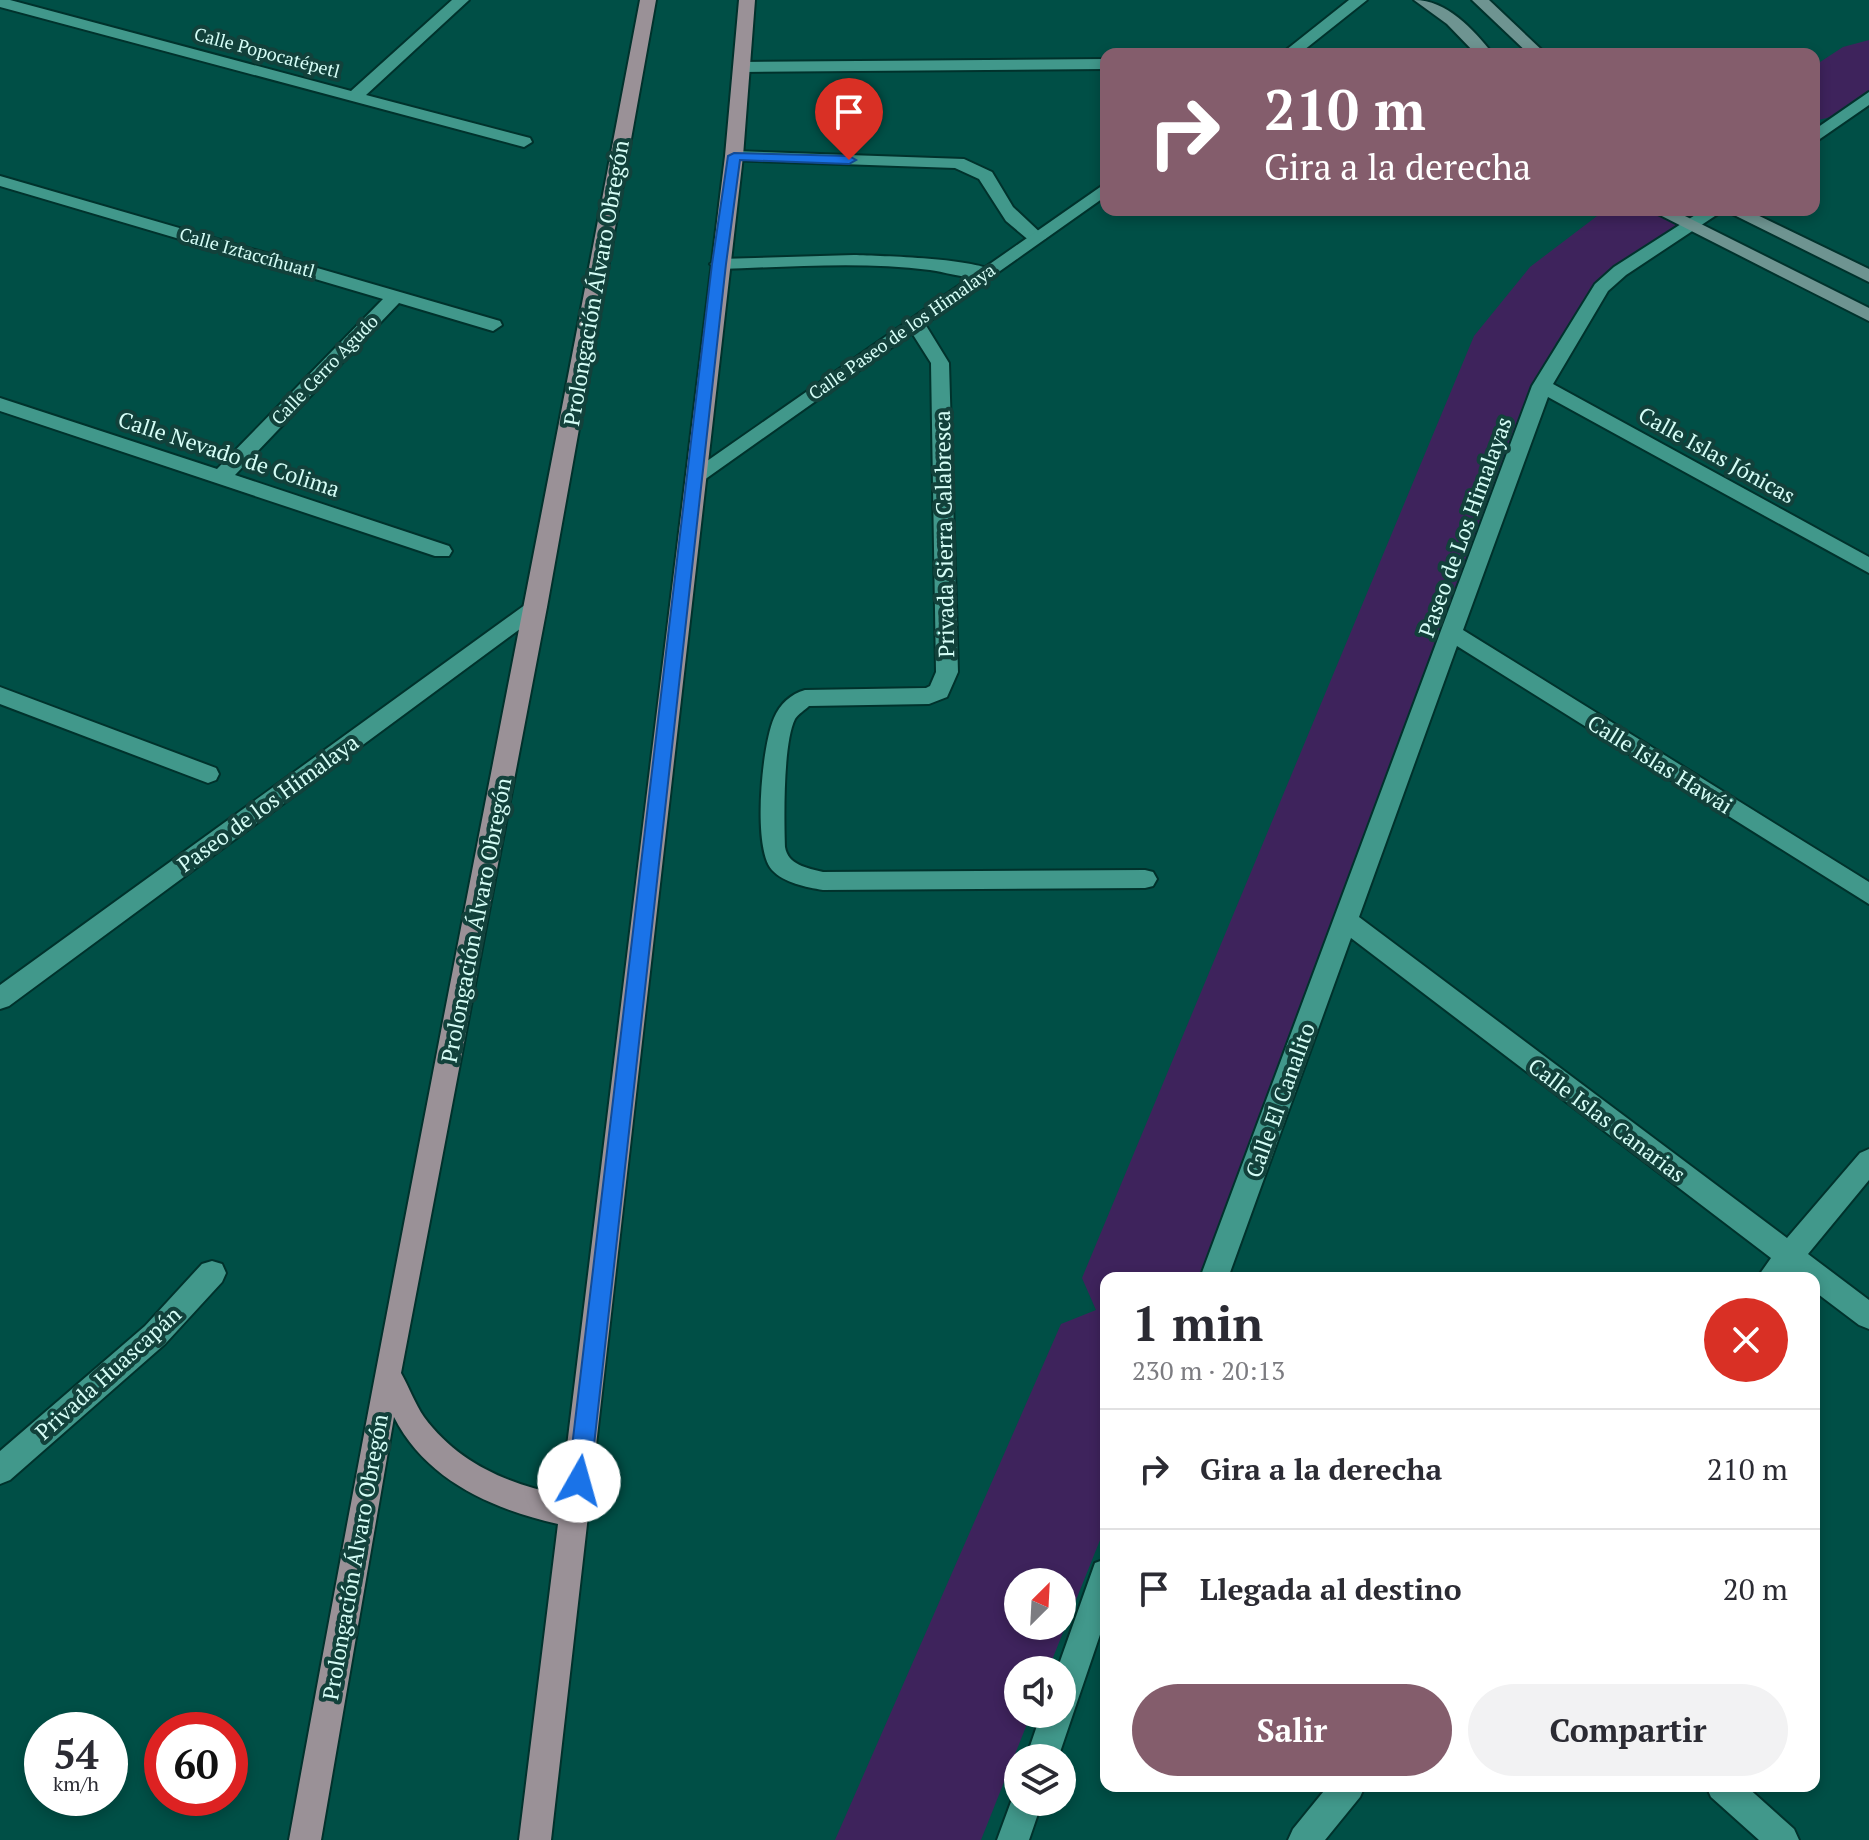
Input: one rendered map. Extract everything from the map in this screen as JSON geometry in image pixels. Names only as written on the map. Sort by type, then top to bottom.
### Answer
[{"type":"main road","name":"Prolongación Álvaro Obregón","points":[[305,1840],[387,1374],[536,607],[648,0]]},
{"type":"main road","points":[[535,1840],[734,156],[747,0]]},
{"type":"main road","points":[[387,1374],[414,1427],[456,1469],[512,1499],[575,1513]]},
{"type":"street","points":[[354,97],[461,0]]},
{"type":"street","points":[[1297,48],[1359,0]]},
{"type":"street","points":[[1422,0],[1453,21],[1479,48]]},
{"type":"street","points":[[1480,0],[1532,48]]},
{"type":"street","name":"Calle Popocatépetl","points":[[0,2],[524,142]]},
{"type":"street","points":[[741,67],[1100,64]]},
{"type":"street","points":[[1820,134],[1869,97]]},
{"type":"street","points":[[734,156],[958,163],[986,176],[998,203],[1012,219],[1037,238]]},
{"type":"street","name":"Calle Iztaccíhuatl","points":[[0,181],[493,325]]},
{"type":"street","name":"Calle Paseo de los Himalaya","points":[[697,475],[1100,192]]},
{"type":"street","points":[[1671,216],[1869,315]]},
{"type":"street","name":"Paseo de Los Himalayas","points":[[1346,921],[1542,386],[1601,288],[1620,271],[1706,216]]},
{"type":"street","points":[[1745,216],[1869,276]]},
{"type":"street","points":[[719,264],[854,260],[927,264],[987,273]]},
{"type":"street","name":"Calle Cerro Agudo","points":[[221,477],[395,297]]},
{"type":"street","name":"Privada Sierra Calabresca","points":[[915,323],[940,363],[945,682],[929,696],[805,698],[793,706],[779,733],[773,840],[775,858],[786,869],[823,881],[1145,879]]},
{"type":"street","name":"Calle Islas Jónicas","points":[[1542,386],[1869,566]]},
{"type":"street","name":"Calle Nevado de Colima","points":[[0,404],[442,551]]},
{"type":"street","name":"Paseo de los Himalaya","points":[[0,999],[536,607]]},
{"type":"street","name":"Calle Islas Hawái","points":[[1452,633],[1869,894]]},
{"type":"street","points":[[0,695],[208,774]]},
{"type":"street","name":"Calle Islas Canarias","points":[[1346,921],[1780,1268]]},
{"type":"street","name":"Calle El Canalito","points":[[1216,1272],[1346,921]]},
{"type":"street","points":[[1780,1268],[1869,1161]]},
{"type":"street","name":"Privada Huascapán","points":[[0,1470],[155,1335],[212,1273]]},
{"type":"street","name":"Calle Islas Canarias","points":[[1820,1290],[1869,1316]]},
{"type":"street","points":[[1076,1660],[1100,1591]]},
{"type":"street","points":[[1304,1840],[1344,1792]]},
{"type":"street","points":[[1729,1792],[1783,1840]]},
{"type":"street","points":[[1013,1840],[1021,1816]]},
{"type":"waterway","points":[[1820,95],[1869,62]]},
{"type":"waterway","points":[[1145,1272],[1516,336],[1559,285],[1636,225]]},
{"type":"waterway","points":[[908,1840],[1100,1380]]},
{"type":"route","points":[[579,1481],[734,156],[849,160]]}]
